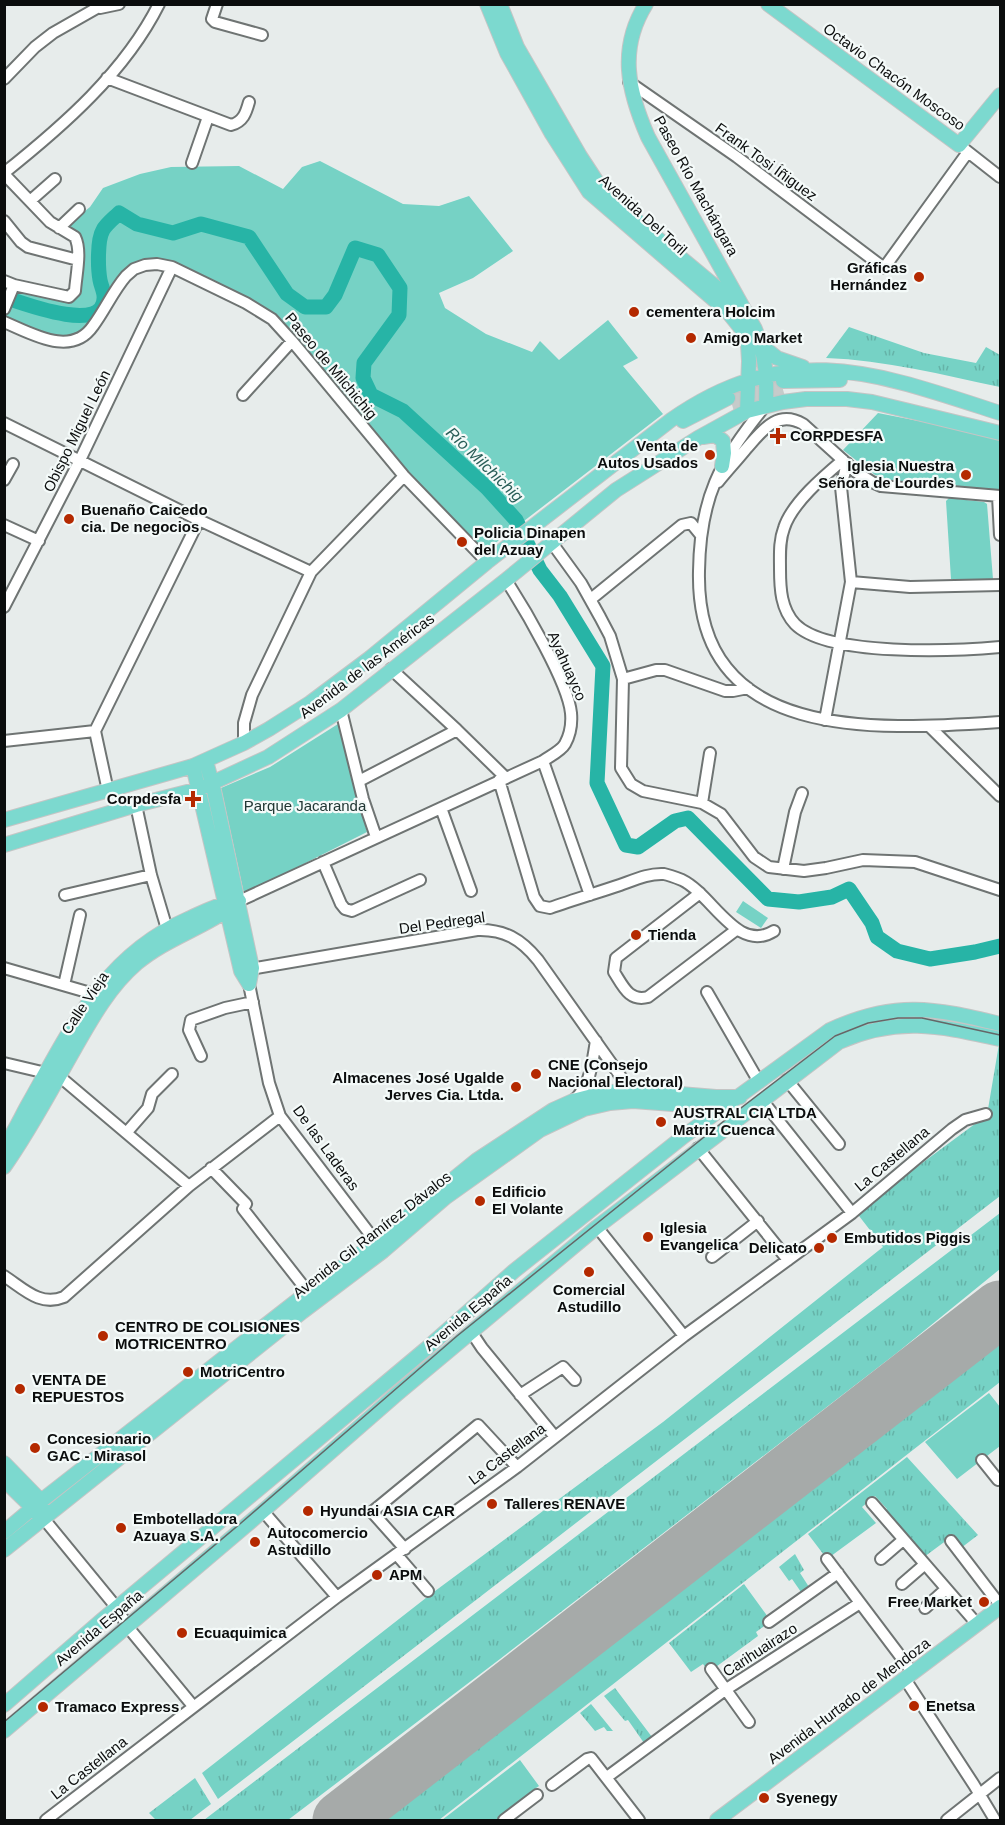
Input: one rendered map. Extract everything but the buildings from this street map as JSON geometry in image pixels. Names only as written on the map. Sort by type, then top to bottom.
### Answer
[{"type":"main road","name":"Avenida Del Toril","points":[[487,4],[507,53],[552,134],[589,192],[727,311],[748,337]]},
{"type":"main road","name":"Avenida Del Toril","points":[[500,4],[517,47],[599,185],[654,235],[745,311]]},
{"type":"main road","name":"Paseo Río Machángara","points":[[646,4],[634,27],[628,61],[630,82],[637,110],[648,136],[762,346],[767,374],[766,406]]},
{"type":"main road","name":"Octavio Chacón Moscoso","points":[[768,4],[963,148]]},
{"type":"main road","points":[[963,148],[1000,95]]},
{"type":"main road","name":"Paseo Río Machángara","points":[[745,311],[749,352],[747,411]]},
{"type":"main road","points":[[762,346],[777,358],[794,365],[817,369]]},
{"type":"main road","points":[[728,399],[749,352]]},
{"type":"main road","name":"Avenida de las Américas","points":[[551,544],[571,521],[675,443],[749,379],[767,374],[817,369],[870,375],[1000,413]]},
{"type":"main road","name":"Avenida de las Américas","points":[[995,431],[898,399],[853,391],[814,391],[783,387],[822,379],[852,380],[1000,413]]},
{"type":"main road","name":"Avenida de las Américas","points":[[5,848],[136,805],[206,786],[268,758],[341,710],[506,580],[519,567],[551,544],[615,490],[698,438],[747,411],[812,398],[864,401],[995,431]]},
{"type":"main road","name":"Avenida de las Américas","points":[[4,820],[200,764],[244,743],[325,692],[370,658],[507,546],[671,420],[698,402],[728,399]]},
{"type":"main road","points":[[698,438],[711,435],[721,438],[724,448],[722,466]]},
{"type":"main road","name":"De las Laderas","points":[[200,764],[249,984]]},
{"type":"main road","name":"Calle Vieja","points":[[4,1167],[19,1146],[53,1074],[70,1030],[94,994],[113,971],[132,952],[167,928],[230,905]]},
{"type":"main road","name":"Calle Vieja","points":[[4,1146],[93,1015],[123,976],[155,950],[230,905]]},
{"type":"main road","name":"Avenida España","points":[[4,1705],[321,1438],[514,1271],[684,1136],[830,1030],[882,1012],[920,1009],[940,1010],[1000,1024]]},
{"type":"main road","name":"Avenida España","points":[[4,1731],[263,1511],[396,1394],[597,1227],[839,1042],[884,1027],[928,1025],[1000,1039]]},
{"type":"main road","name":"Avenida Gil Ramírez Dávalos","points":[[4,1550],[303,1312],[379,1246],[519,1132],[553,1110],[598,1094],[740,1097]]},
{"type":"main road","name":"Avenida Gil Ramírez Dávalos","points":[[452,1187],[566,1116],[597,1105],[632,1096],[673,1104],[749,1110]]},
{"type":"main road","points":[[673,1104],[682,1108],[688,1117],[684,1136]]},
{"type":"main road","name":"Avenida Gil Ramírez Dávalos","points":[[4,1532],[308,1292],[379,1246]]},
{"type":"main road","points":[[4,1463],[38,1505],[44,1519]]},
{"type":"main road","points":[[4,1480],[38,1505]]},
{"type":"main road","name":"Avenida Hurtado de Mendoza","points":[[717,1821],[1000,1606]]},
{"type":"street","points":[[4,79],[35,47],[53,33],[102,6],[119,4]]},
{"type":"street","points":[[4,309],[10,286],[66,297],[72,296],[75,291],[78,260],[77,240],[50,222],[4,173],[39,146],[107,78],[148,27],[159,4]]},
{"type":"street","points":[[218,4],[212,19],[215,22],[262,35]]},
{"type":"street","points":[[107,78],[231,125],[238,123],[245,116],[249,102]]},
{"type":"street","name":"Frank Tosi Íñiguez","points":[[630,82],[737,157],[884,268],[963,148]]},
{"type":"street","points":[[192,163],[208,117]]},
{"type":"street","name":"Octavio Chacón Moscoso","points":[[963,148],[1000,177]]},
{"type":"street","points":[[30,201],[55,179]]},
{"type":"street","points":[[59,228],[79,209]]},
{"type":"street","points":[[4,221],[28,247],[78,260]]},
{"type":"street","name":"Paseo de Milchichig","points":[[4,322],[50,340],[65,342],[81,338],[92,329],[120,284],[134,269],[157,264],[172,267],[262,312],[279,326],[404,476],[487,562]]},
{"type":"street","name":"Obispo Miguel León","points":[[4,607],[80,460],[172,267]]},
{"type":"street","points":[[243,395],[292,341]]},
{"type":"street","points":[[766,406],[741,435],[722,466],[710,491],[700,534],[699,588],[702,616],[707,634],[726,667],[748,688],[765,699],[794,712],[825,720],[866,726],[930,727],[1000,722]]},
{"type":"street","points":[[741,435],[747,411]]},
{"type":"street","points":[[710,491],[766,426],[778,420],[794,418],[845,462],[881,486],[999,496],[1000,535]]},
{"type":"street","points":[[4,423],[199,520],[311,572]]},
{"type":"street","points":[[825,720],[851,582],[841,487],[845,462]]},
{"type":"street","points":[[845,462],[821,479],[791,514],[783,531],[780,553],[782,601],[794,623],[806,632],[841,643],[885,649],[1000,647]]},
{"type":"street","points":[[4,480],[13,464]]},
{"type":"street","points":[[244,743],[244,723],[252,695],[311,572],[404,476]]},
{"type":"street","points":[[108,792],[95,731],[199,520]]},
{"type":"street","points":[[591,599],[682,525],[691,523],[700,534]]},
{"type":"street","points":[[4,525],[39,541]]},
{"type":"street","points":[[551,544],[591,599],[610,636],[623,679],[621,768],[631,784],[643,791],[702,802],[720,814],[754,857],[769,867],[804,871],[863,860],[915,862],[1000,890]]},
{"type":"street","name":"Ayahuayco","points":[[506,580],[553,665],[571,711],[571,723],[564,747],[543,761]]},
{"type":"street","points":[[851,582],[910,587],[1000,585]]},
{"type":"street","points":[[391,669],[457,730],[502,778],[534,897],[540,906],[550,908],[646,876],[665,874],[683,880],[700,893],[736,930],[754,938],[774,931]]},
{"type":"street","points":[[623,679],[656,670],[665,670],[725,691],[733,692],[748,688]]},
{"type":"street","points":[[341,710],[363,799],[376,837]]},
{"type":"street","points":[[930,727],[1000,796]]},
{"type":"street","points":[[359,781],[457,730]]},
{"type":"street","points":[[4,741],[95,731]]},
{"type":"street","points":[[702,802],[710,753]]},
{"type":"street","points":[[543,761],[590,894]]},
{"type":"street","name":"Calle Vieja","points":[[230,905],[543,761]]},
{"type":"street","points":[[783,869],[795,812],[802,793]]},
{"type":"street","points":[[136,805],[151,875],[167,928]]},
{"type":"street","points":[[441,808],[471,891]]},
{"type":"street","points":[[322,862],[341,904],[345,909],[352,911],[420,880]]},
{"type":"street","points":[[65,895],[151,875]]},
{"type":"street","points":[[700,893],[616,958],[614,972],[629,994],[640,999],[648,997],[736,930]]},
{"type":"street","points":[[64,985],[81,915]]},
{"type":"street","name":"Del Pedregal","points":[[247,970],[477,930],[498,931],[511,935],[528,948],[596,1041],[632,1096]]},
{"type":"street","points":[[4,968],[94,994]]},
{"type":"street","name":"De las Laderas","points":[[249,984],[269,1083],[280,1116],[379,1246]]},
{"type":"street","points":[[707,992],[759,1082]]},
{"type":"street","points":[[201,1056],[189,1030],[191,1020],[225,1008],[253,1002]]},
{"type":"street","points":[[573,1101],[587,1085],[596,1041]]},
{"type":"street","points":[[4,1063],[53,1074],[189,1186]]},
{"type":"street","points":[[126,1132],[149,1106],[151,1095],[172,1074]]},
{"type":"street","points":[[787,1080],[839,1144]]},
{"type":"street","points":[[762,1100],[852,1213]]},
{"type":"street","name":"La Castellana","points":[[46,1821],[337,1597],[517,1467],[684,1336],[852,1213],[952,1129],[965,1120],[986,1114]]},
{"type":"street","points":[[4,1276],[40,1299],[48,1301],[64,1297],[189,1186],[280,1116]]},
{"type":"street","points":[[698,1148],[788,1260]]},
{"type":"street","points":[[211,1168],[246,1204],[243,1209],[308,1292]]},
{"type":"street","points":[[712,1257],[758,1221]]},
{"type":"street","points":[[597,1227],[684,1336]]},
{"type":"street","points":[[472,1333],[555,1437]]},
{"type":"street","points":[[520,1395],[563,1367],[575,1380]]},
{"type":"street","points":[[428,1591],[372,1512],[478,1425],[517,1467]]},
{"type":"street","points":[[982,1460],[1000,1481]]},
{"type":"street","points":[[872,1503],[977,1624]]},
{"type":"street","points":[[263,1511],[337,1597]]},
{"type":"street","points":[[44,1519],[193,1706]]},
{"type":"street","points":[[881,1559],[903,1540]]},
{"type":"street","points":[[951,1541],[1000,1606]]},
{"type":"street","points":[[827,1559],[909,1676],[994,1821]]},
{"type":"street","points":[[902,1584],[924,1565]]},
{"type":"street","points":[[769,1622],[838,1573]]},
{"type":"street","points":[[925,1608],[946,1589]]},
{"type":"street","name":"Carihuairazo","points":[[607,1777],[725,1690],[860,1603]]},
{"type":"street","points":[[711,1669],[749,1722]]},
{"type":"street","points":[[552,1785],[589,1758],[592,1759],[639,1821]]},
{"type":"street","points":[[947,1821],[1000,1778]]},
{"type":"street","points":[[504,1821],[537,1795]]},
{"type":"green space","points":[[320,161],[403,204],[439,206],[469,196],[513,251],[473,278],[439,293],[445,308],[486,334],[532,352],[540,341],[559,360],[608,320],[638,358],[623,366],[663,414],[485,551],[412,482],[273,314],[145,261],[89,328],[78,334],[67,337],[46,335],[5,318],[13,292],[74,301],[80,293],[78,239],[65,227],[90,207],[103,188],[140,174],[171,167],[239,166],[283,189],[302,167]]},
{"type":"green space","points":[[849,327],[924,353],[976,363],[986,347],[1000,355],[1000,387],[892,365],[826,358]]},
{"type":"green space","points":[[878,413],[1000,437],[1000,490],[886,480],[875,475],[843,450]]},
{"type":"green space","points":[[949,498],[987,504],[993,579],[951,579],[946,501]]},
{"type":"green space","name":"Parque Jacaranda","points":[[338,724],[367,832],[244,894],[221,788],[270,767]]},
{"type":"green space","points":[[743,901],[768,918],[761,928],[736,912]]},
{"type":"green space","points":[[999,1044],[1000,1196],[218,1799],[202,1773],[431,1594],[663,1422],[883,1247],[856,1212],[987,1115]]},
{"type":"green space","points":[[1000,1213],[1000,1269],[898,1352],[500,1659],[288,1820],[204,1820]]},
{"type":"green space","points":[[1000,1341],[1000,1382],[439,1820],[384,1820]]},
{"type":"green space","points":[[989,1393],[1000,1407],[1000,1446],[957,1479],[925,1442]]},
{"type":"green space","points":[[907,1457],[978,1535],[961,1548],[951,1537],[924,1557],[884,1512],[887,1509],[875,1496],[862,1507],[876,1523],[827,1559],[808,1534]]},
{"type":"green space","points":[[795,1554],[804,1570],[800,1573],[809,1587],[801,1592],[792,1579],[789,1581],[779,1567]]},
{"type":"green space","points":[[744,1584],[771,1621],[756,1632],[758,1636],[709,1672],[703,1664],[691,1672],[669,1643]]},
{"type":"green space","points":[[615,1688],[652,1737],[644,1743],[628,1720],[625,1721],[604,1696]]},
{"type":"green space","points":[[591,1704],[613,1731],[607,1731],[604,1727],[595,1731],[580,1713]]},
{"type":"green space","points":[[520,1760],[539,1786],[530,1792],[531,1798],[502,1820],[442,1820]]},
{"type":"green space","points":[[195,1778],[211,1804],[190,1820],[156,1820],[149,1813]]},
{"type":"waterway","name":"Río Milchichig","points":[[4,297],[60,313],[90,314],[100,309],[104,299],[98,255],[100,240],[104,228],[119,213],[137,224],[173,233],[201,224],[249,237],[287,294],[305,307],[326,307],[335,295],[355,248],[378,255],[400,288],[399,315],[364,363],[363,378],[371,395],[403,411],[487,488],[516,520],[540,570],[560,596],[603,666],[597,783],[626,845],[638,847],[675,821],[688,818],[768,899],[799,902],[832,897],[849,889],[872,923],[877,937],[897,951],[930,959],[1000,946]]},
{"type":"runway","points":[[341,1820],[1000,1309]]},
{"type":"tunnel","points":[[730,397],[756,387],[783,381]]},
{"type":"tunnel","points":[[733,408],[784,393]]},
{"type":"tram line","points":[[4,1722],[241,1523],[457,1336],[724,1121],[835,1036],[868,1023],[898,1018],[922,1018],[1000,1035]]},
{"type":"place","name":"Gráficas Hernández","points":[[919,277]]},
{"type":"place","name":"cementera Holcim","points":[[634,312]]},
{"type":"place","name":"Amigo Market","points":[[691,338]]},
{"type":"place","name":"CORPDESFA","points":[[778,436]]},
{"type":"place","name":"Venta de Autos Usados","points":[[710,455]]},
{"type":"place","name":"Iglesia Nuestra Señora de Lourdes","points":[[966,475]]},
{"type":"place","name":"Buenaño Caicedo cia. De negocios","points":[[69,519]]},
{"type":"place","name":"Policia Dinapen del Azuay","points":[[462,542]]},
{"type":"place","name":"Corpdesfa","points":[[193,799]]},
{"type":"place","name":"Tienda","points":[[636,935]]},
{"type":"place","name":"CNE (Consejo Nacional Electoral)","points":[[536,1074]]},
{"type":"place","name":"Almacenes José Ugalde Jerves Cia. Ltda.","points":[[516,1087]]},
{"type":"place","name":"AUSTRAL CIA LTDA Matriz Cuenca","points":[[661,1122]]},
{"type":"place","name":"Edificio El Volante","points":[[480,1201]]},
{"type":"place","name":"Iglesia Evangelica","points":[[648,1237]]},
{"type":"place","name":"Embutidos Piggis","points":[[832,1238]]},
{"type":"place","name":"Delicato","points":[[819,1248]]},
{"type":"place","name":"Comercial Astudillo","points":[[589,1272]]},
{"type":"place","name":"CENTRO DE COLISIONES MOTRICENTRO","points":[[103,1336]]},
{"type":"place","name":"MotriCentro","points":[[188,1372]]},
{"type":"place","name":"VENTA DE REPUESTOS","points":[[20,1389]]},
{"type":"place","name":"Concesionario GAC - Mirasol","points":[[35,1448]]},
{"type":"place","name":"Talleres RENAVE","points":[[492,1504]]},
{"type":"place","name":"Hyundai ASIA CAR","points":[[308,1511]]},
{"type":"place","name":"Embotelladora Azuaya S.A.","points":[[121,1528]]},
{"type":"place","name":"Autocomercio Astudillo","points":[[255,1542]]},
{"type":"place","name":"APM","points":[[377,1575]]},
{"type":"place","name":"Free Market","points":[[984,1602]]},
{"type":"place","name":"Ecuaquimica","points":[[182,1633]]},
{"type":"place","name":"Enetsa","points":[[914,1706]]},
{"type":"place","name":"Tramaco Express","points":[[43,1707]]},
{"type":"place","name":"Syenegy","points":[[764,1798]]}]
